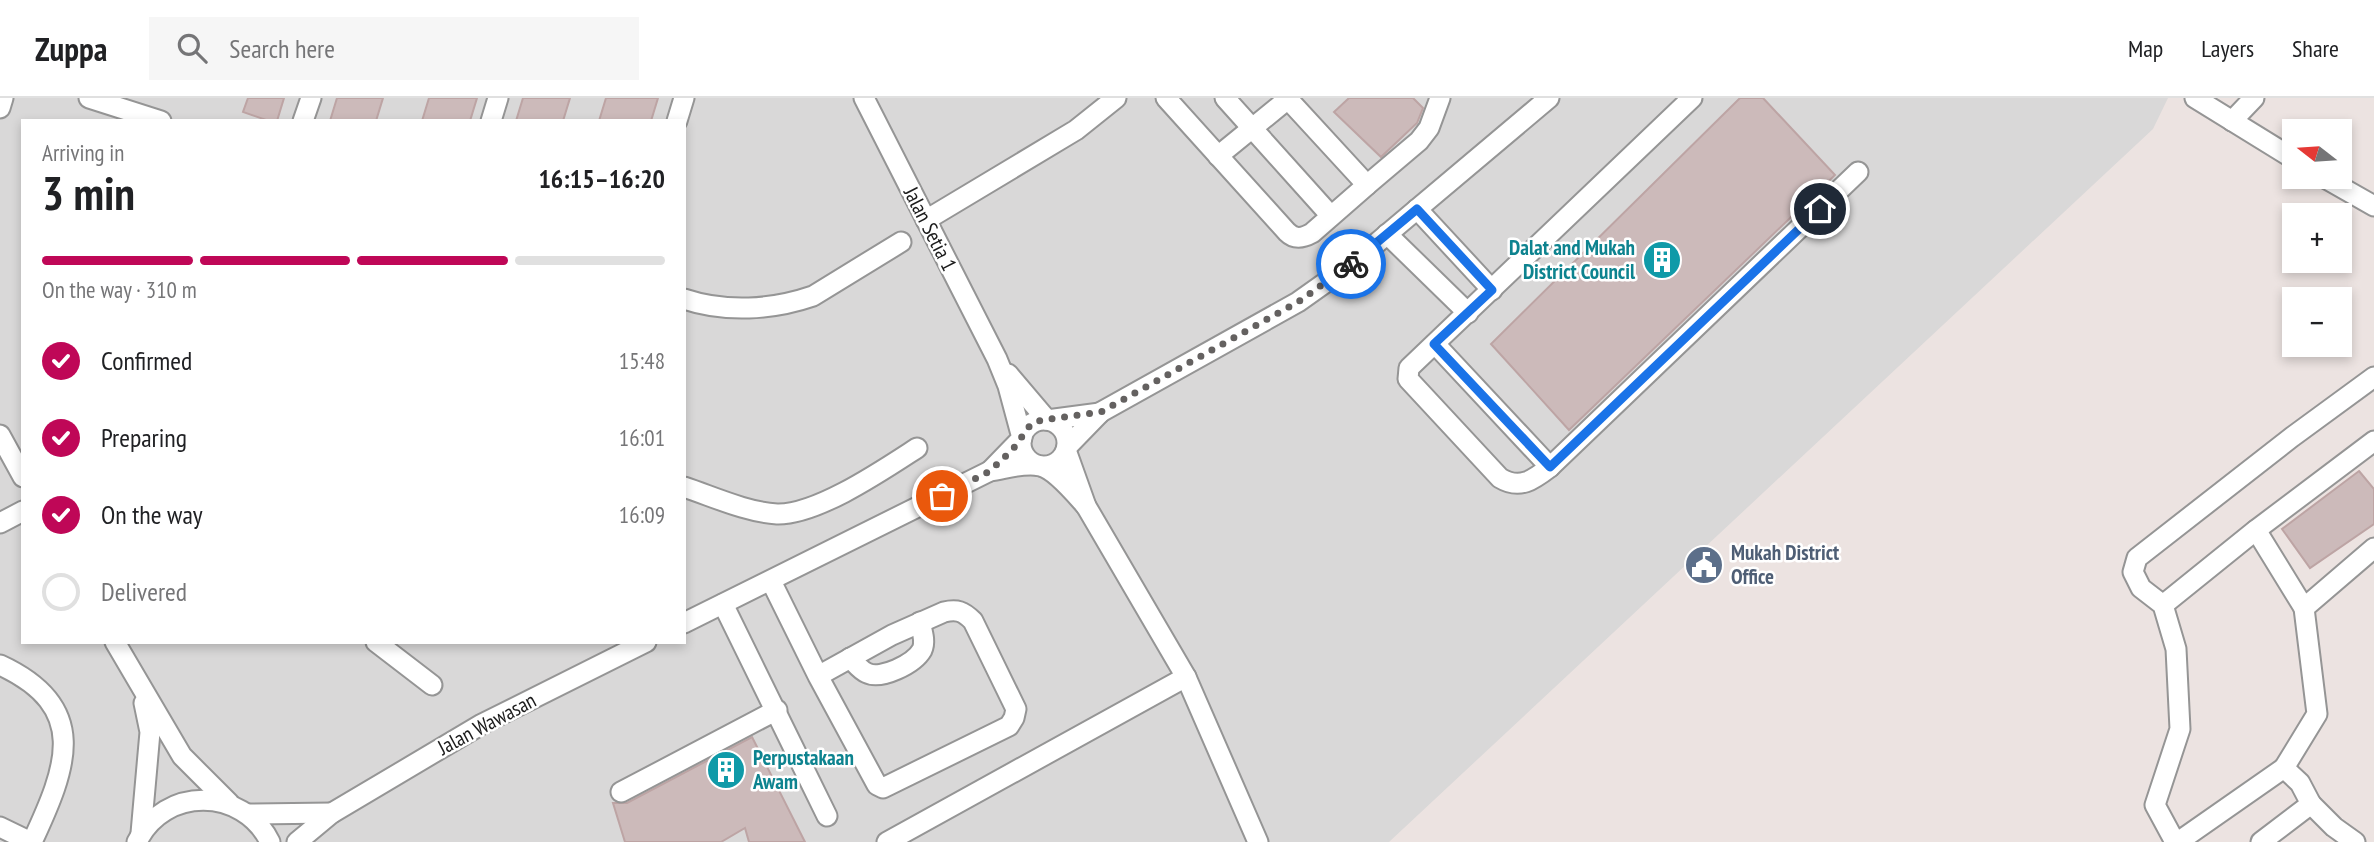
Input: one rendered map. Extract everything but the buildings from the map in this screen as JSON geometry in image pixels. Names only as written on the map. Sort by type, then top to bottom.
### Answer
[{"type":"street","points":[[0,108],[3,98]]},
{"type":"street","points":[[89,98],[128,104],[157,119]]},
{"type":"street","points":[[304,119],[310,98]]},
{"type":"street","points":[[492,119],[498,98]]},
{"type":"street","points":[[678,119],[684,98]]},
{"type":"street","name":"Jalan Setia 1","points":[[864,98],[996,359],[1015,410],[1022,438]]},
{"type":"street","points":[[926,220],[1066,137],[1116,98]]},
{"type":"street","points":[[1166,98],[1290,235],[1303,238],[1419,141],[1429,128],[1440,98]]},
{"type":"street","points":[[1225,98],[1331,216]]},
{"type":"street","points":[[1218,156],[1288,98],[1367,186]]},
{"type":"street","points":[[686,622],[990,471],[1042,466],[1059,460],[1066,448],[1101,412],[1298,302],[1353,263],[1549,98]]},
{"type":"street","points":[[1692,98],[1409,368],[1408,379],[1500,478],[1509,483],[1522,484],[1533,480],[1550,467],[1858,172]]},
{"type":"street","points":[[2195,98],[2282,152]]},
{"type":"street","points":[[2232,121],[2255,98]]},
{"type":"street","points":[[2344,189],[2374,206]]},
{"type":"street","points":[[1417,209],[1492,290]]},
{"type":"street","points":[[1387,234],[1468,313]]},
{"type":"street","points":[[686,305],[771,307],[796,301],[813,296],[901,242]]},
{"type":"street","points":[[1434,344],[1550,467]]},
{"type":"street","name":"Jalan Setia 1","points":[[996,359],[1047,420]]},
{"type":"street","points":[[2256,530],[2304,608],[2317,714],[2284,768],[2176,842],[2155,805],[2180,729],[2176,649],[2163,605],[2141,588],[2133,572],[2137,558],[2374,377]]},
{"type":"street","points":[[990,471],[1022,438],[1031,424],[1101,412]]},
{"type":"street","points":[[1047,420],[1060,426],[1065,432],[1066,448],[1086,506]]},
{"type":"street","points":[[0,435],[21,473]]},
{"type":"street","points":[[1022,438],[1021,445],[1028,460],[1042,466],[1072,490],[1086,506],[1186,677],[1258,842]]},
{"type":"street","points":[[686,488],[761,512],[793,513],[869,479],[917,448]]},
{"type":"street","points":[[2163,605],[2256,530],[2371,450]]},
{"type":"street","points":[[0,523],[21,512]]},
{"type":"street","points":[[2304,608],[2374,548]]},
{"type":"street","points":[[771,581],[818,676],[877,785],[883,788],[1009,726],[1016,709],[973,621],[964,612],[953,610],[920,622],[818,676]]},
{"type":"street","points":[[723,604],[827,816]]},
{"type":"street","points":[[849,658],[865,673],[872,675],[882,674],[907,663],[922,650],[924,637],[920,622]]},
{"type":"street","points":[[116,644],[182,755],[229,803],[260,825],[270,842]]},
{"type":"street","points":[[379,644],[432,685]]},
{"type":"street","name":"Jalan Wawasan","points":[[298,842],[332,813],[482,724],[642,644]]},
{"type":"street","points":[[0,665],[36,685],[49,698],[57,712],[64,742],[59,776],[32,842],[0,827]]},
{"type":"street","points":[[887,842],[1186,677]]},
{"type":"street","points":[[139,685],[150,732],[139,837]]},
{"type":"street","points":[[621,792],[777,710]]},
{"type":"street","points":[[2284,768],[2300,783],[2311,804],[2334,827],[2355,842]]},
{"type":"street","points":[[139,837],[158,815],[180,803],[204,799],[229,803]]},
{"type":"street","points":[[2261,842],[2311,804]]},
{"type":"street","points":[[248,814],[332,813]]},
{"type":"shaded area","points":[[0,98],[2168,98],[2153,129],[1389,842],[0,842]]},
{"type":"way so far","points":[[942,496],[990,471],[1036,421],[1101,412],[1298,302],[1351,264]]},
{"type":"place","name":"Dalat and Mukah District Council","points":[[1662,260]]},
{"type":"place","name":"Mukah District Office","points":[[1704,565]]},
{"type":"place","name":"Perpustakaan Awam","points":[[726,770]]},
{"type":"route","points":[[1351,264],[1417,209],[1492,290],[1434,344],[1550,467],[1820,209]]}]
